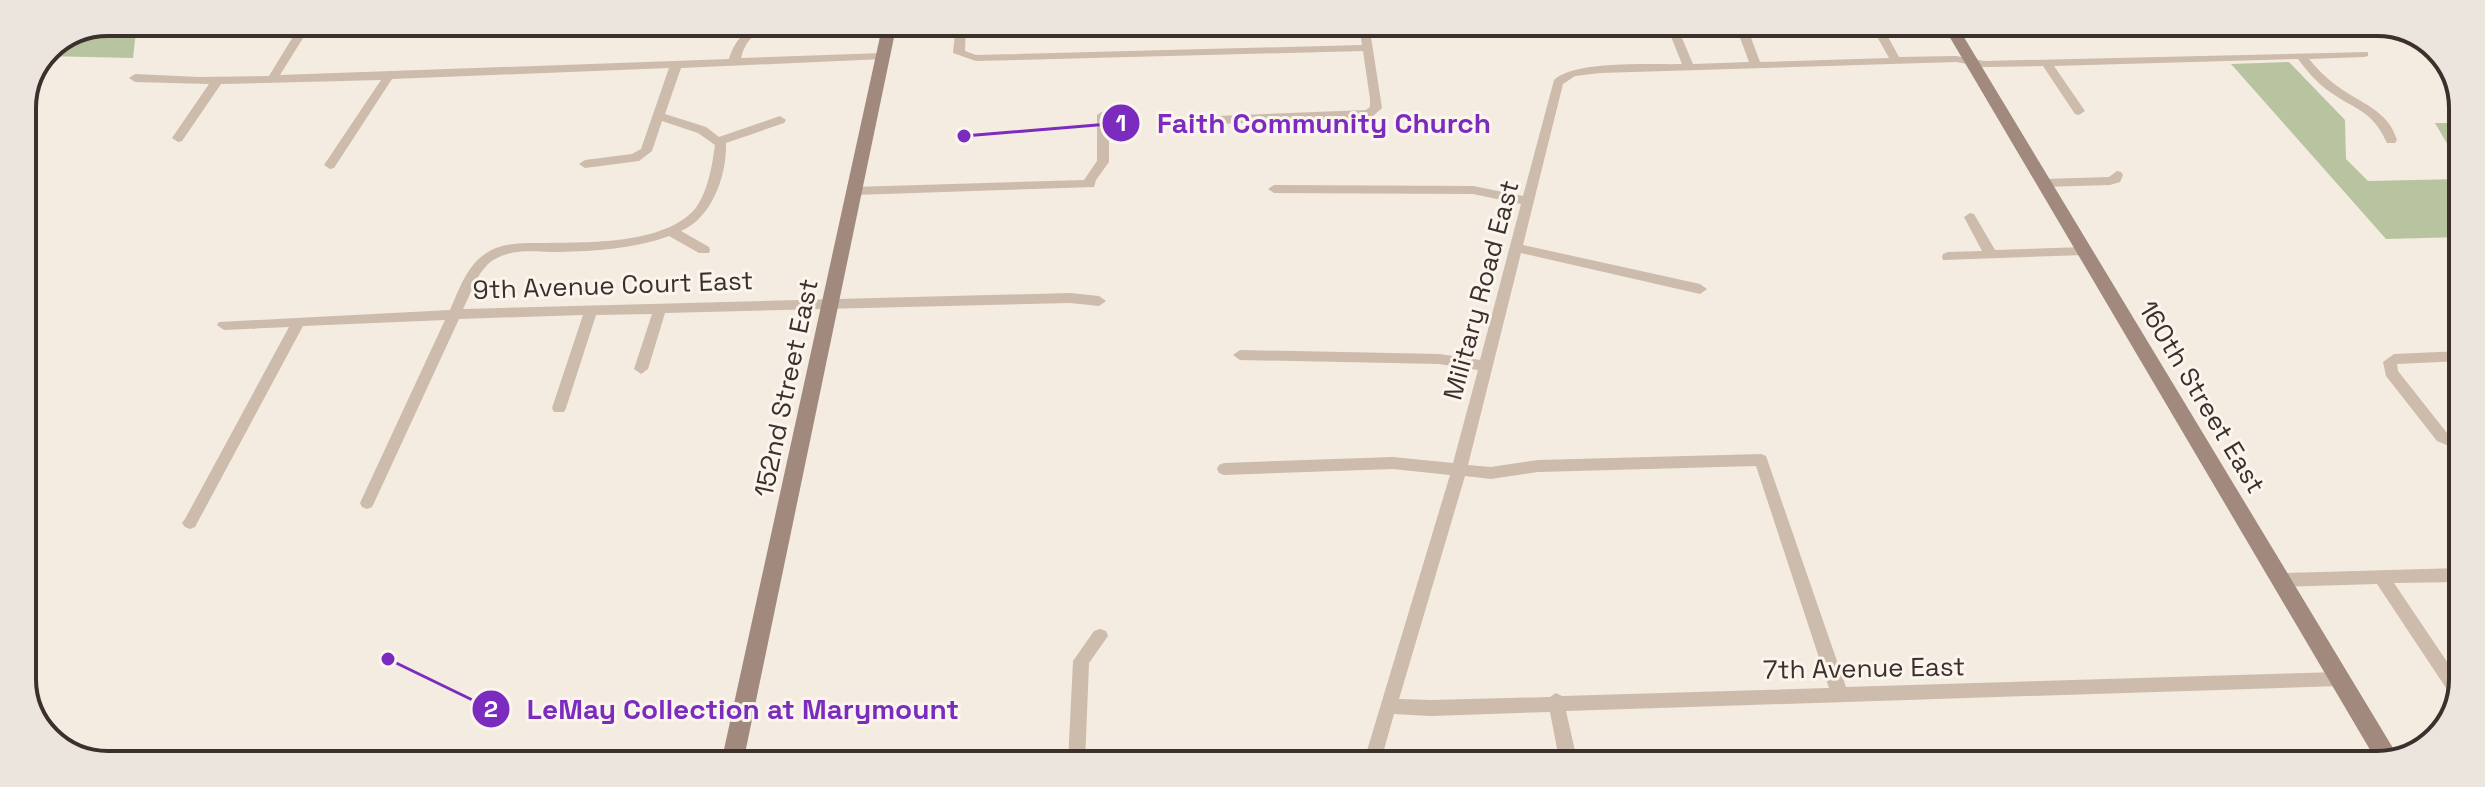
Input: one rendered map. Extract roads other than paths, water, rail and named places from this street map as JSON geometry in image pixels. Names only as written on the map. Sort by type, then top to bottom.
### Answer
[{"type":"main road","name":"152nd Street East","points":[[735,751],[887,36]]},
{"type":"main road","points":[[1956,36],[1970,60]]},
{"type":"main road","name":"160th Street East","points":[[1970,60],[2383,751]]},
{"type":"street","points":[[273,78],[299,36]]},
{"type":"street","points":[[734,62],[744,36]]},
{"type":"street","points":[[959,36],[958,46],[963,56],[976,58],[1368,48]]},
{"type":"street","points":[[1217,120],[1355,115],[1372,111],[1376,99],[1366,36]]},
{"type":"street","points":[[1676,36],[1689,67]]},
{"type":"street","points":[[1745,36],[1756,66]]},
{"type":"street","points":[[1882,36],[1896,61]]},
{"type":"street","name":"Military Road East","points":[[1375,751],[1459,470],[1562,77],[1582,71],[1896,61],[1970,60],[1984,64],[2364,54]]},
{"type":"street","points":[[135,78],[218,80],[389,76],[883,56]]},
{"type":"street","points":[[2301,56],[2331,87],[2380,119],[2390,131],[2391,140]]},
{"type":"street","points":[[2046,62],[2079,111]]},
{"type":"street","points":[[585,164],[639,156],[646,151],[676,65]]},
{"type":"street","points":[[330,165],[389,76]]},
{"type":"street","points":[[178,138],[218,80]]},
{"type":"street","points":[[854,191],[1090,184],[1090,179],[1103,162],[1103,115]]},
{"type":"street","points":[[660,116],[687,124],[719,141],[780,120]]},
{"type":"street","points":[[367,503],[475,270],[485,260],[506,250],[636,241],[670,231],[700,211],[720,156],[719,141]]},
{"type":"street","points":[[2043,183],[2110,181],[2117,175]]},
{"type":"street","points":[[1274,189],[1473,190],[1529,201]]},
{"type":"street","points":[[1970,217],[1991,255]]},
{"type":"street","points":[[670,231],[704,250]]},
{"type":"street","points":[[1517,248],[1700,289]]},
{"type":"street","points":[[1948,257],[2084,251]]},
{"type":"street","name":"9th Avenue Court East","points":[[224,325],[660,308],[1070,298],[1099,301]]},
{"type":"street","points":[[641,369],[660,308]]},
{"type":"street","points":[[559,408],[591,310]]},
{"type":"street","points":[[190,523],[299,321]]},
{"type":"street","points":[[1240,355],[1439,359],[1484,366]]},
{"type":"street","points":[[2449,357],[2394,359],[2390,362],[2391,372],[2442,437],[2449,440]]},
{"type":"street","points":[[1224,469],[1393,463],[1491,473],[1538,466],[1761,460],[1840,695]]},
{"type":"street","points":[[2282,580],[2449,575]]},
{"type":"street","points":[[2382,578],[2449,678]]},
{"type":"street","points":[[1077,751],[1081,661],[1100,636]]},
{"type":"street","name":"7th Avenue East","points":[[1391,706],[1431,708],[1556,701],[2339,679]]},
{"type":"street","points":[[1556,701],[1566,751]]},
{"type":"place","name":"Faith Community Church","points":[[964,136]]},
{"type":"place","name":"LeMay Collection at Marymount","points":[[388,659]]}]
